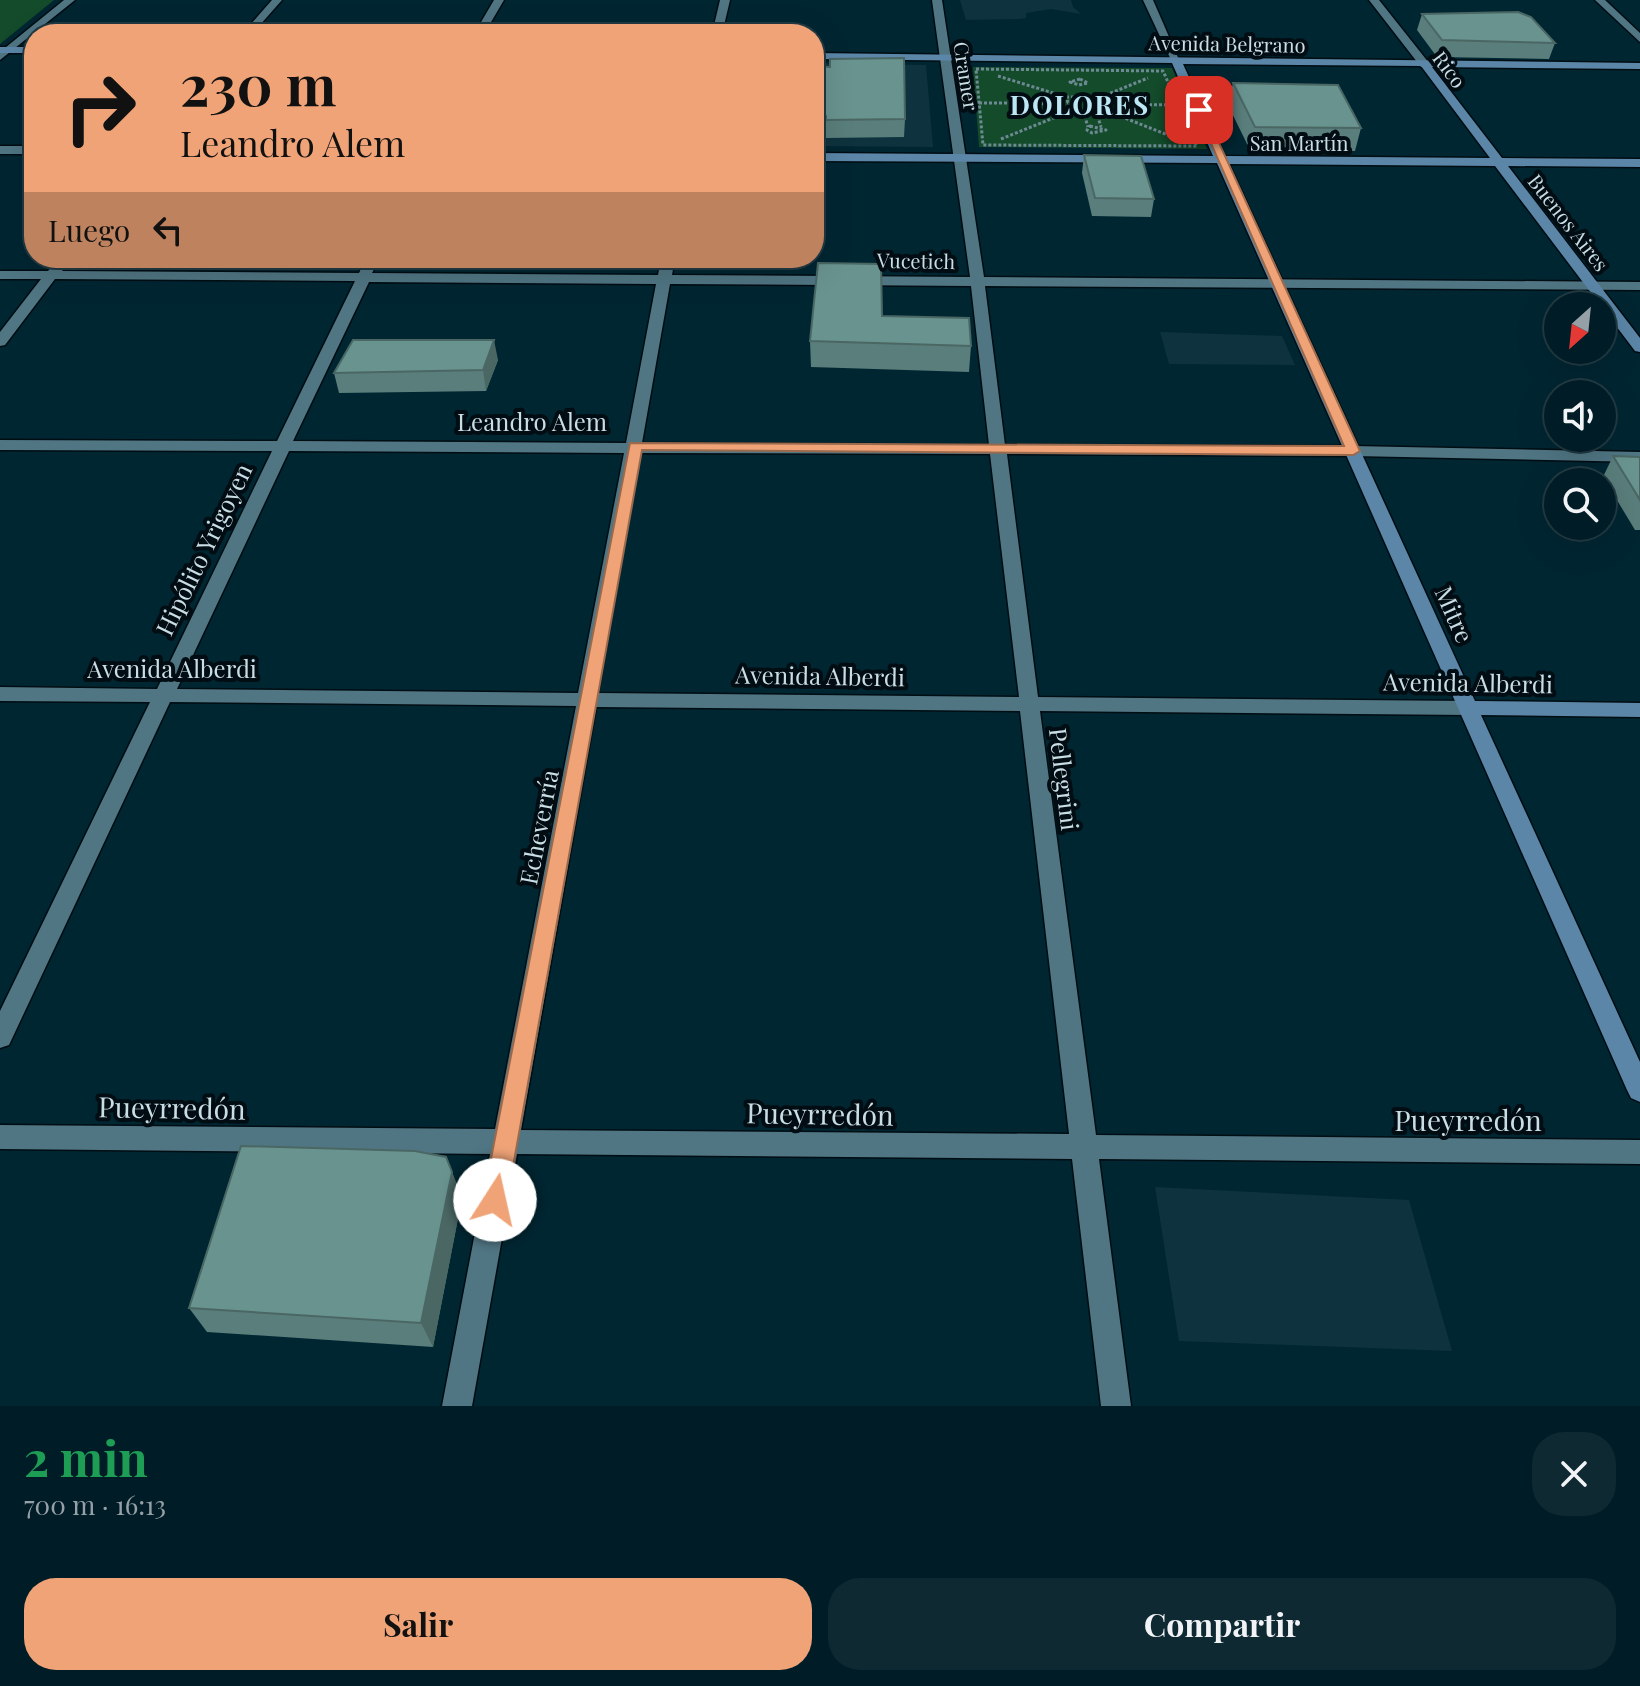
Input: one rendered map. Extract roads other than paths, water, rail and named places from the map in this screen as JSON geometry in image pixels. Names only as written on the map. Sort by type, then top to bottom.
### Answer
[{"type":"main road","points":[[3,52],[24,51]]},
{"type":"main road","name":"Avenida Belgrano","points":[[824,56],[1640,66]]},
{"type":"main road","name":"Mitre","points":[[1176,60],[1640,1090]]},
{"type":"main road","name":"Rico","points":[[1425,65],[1495,161]]},
{"type":"main road","name":"San Martín","points":[[824,157],[1640,163]]},
{"type":"main road","name":"Buenos Aires","points":[[1495,161],[1640,348]]},
{"type":"main road","name":"Avenida Alberdi","points":[[1469,708],[1640,710]]},
{"type":"street","points":[[39,24],[70,0]]},
{"type":"street","points":[[256,24],[277,0]]},
{"type":"street","points":[[485,24],[499,0]]},
{"type":"street","points":[[719,24],[725,0]]},
{"type":"street","name":"Cramer","points":[[937,0],[962,158]]},
{"type":"street","points":[[1148,0],[1176,60]]},
{"type":"street","name":"Rico","points":[[1374,0],[1425,65]]},
{"type":"street","points":[[1600,0],[1640,39]]},
{"type":"street","points":[[3,52],[24,36]]},
{"type":"street","points":[[0,150],[24,150]]},
{"type":"street","name":"Pellegrini","points":[[962,158],[1116,1406]]},
{"type":"street","points":[[0,342],[57,268]]},
{"type":"street","name":"Hipólito Yrigoyen","points":[[0,1037],[368,268]]},
{"type":"street","name":"Vucetich","points":[[0,275],[363,278],[666,268],[977,280],[1640,286]]},
{"type":"street","name":"Echeverría","points":[[457,1406],[666,268]]},
{"type":"street","name":"Leandro Alem","points":[[0,445],[1353,451],[1640,457]]},
{"type":"street","name":"Avenida Alberdi","points":[[0,694],[163,693],[1469,708]]},
{"type":"street","name":"Pueyrredón","points":[[0,1137],[1640,1152]]},
{"type":"district","name":"DOLORES","points":[[1080,104]]}]
